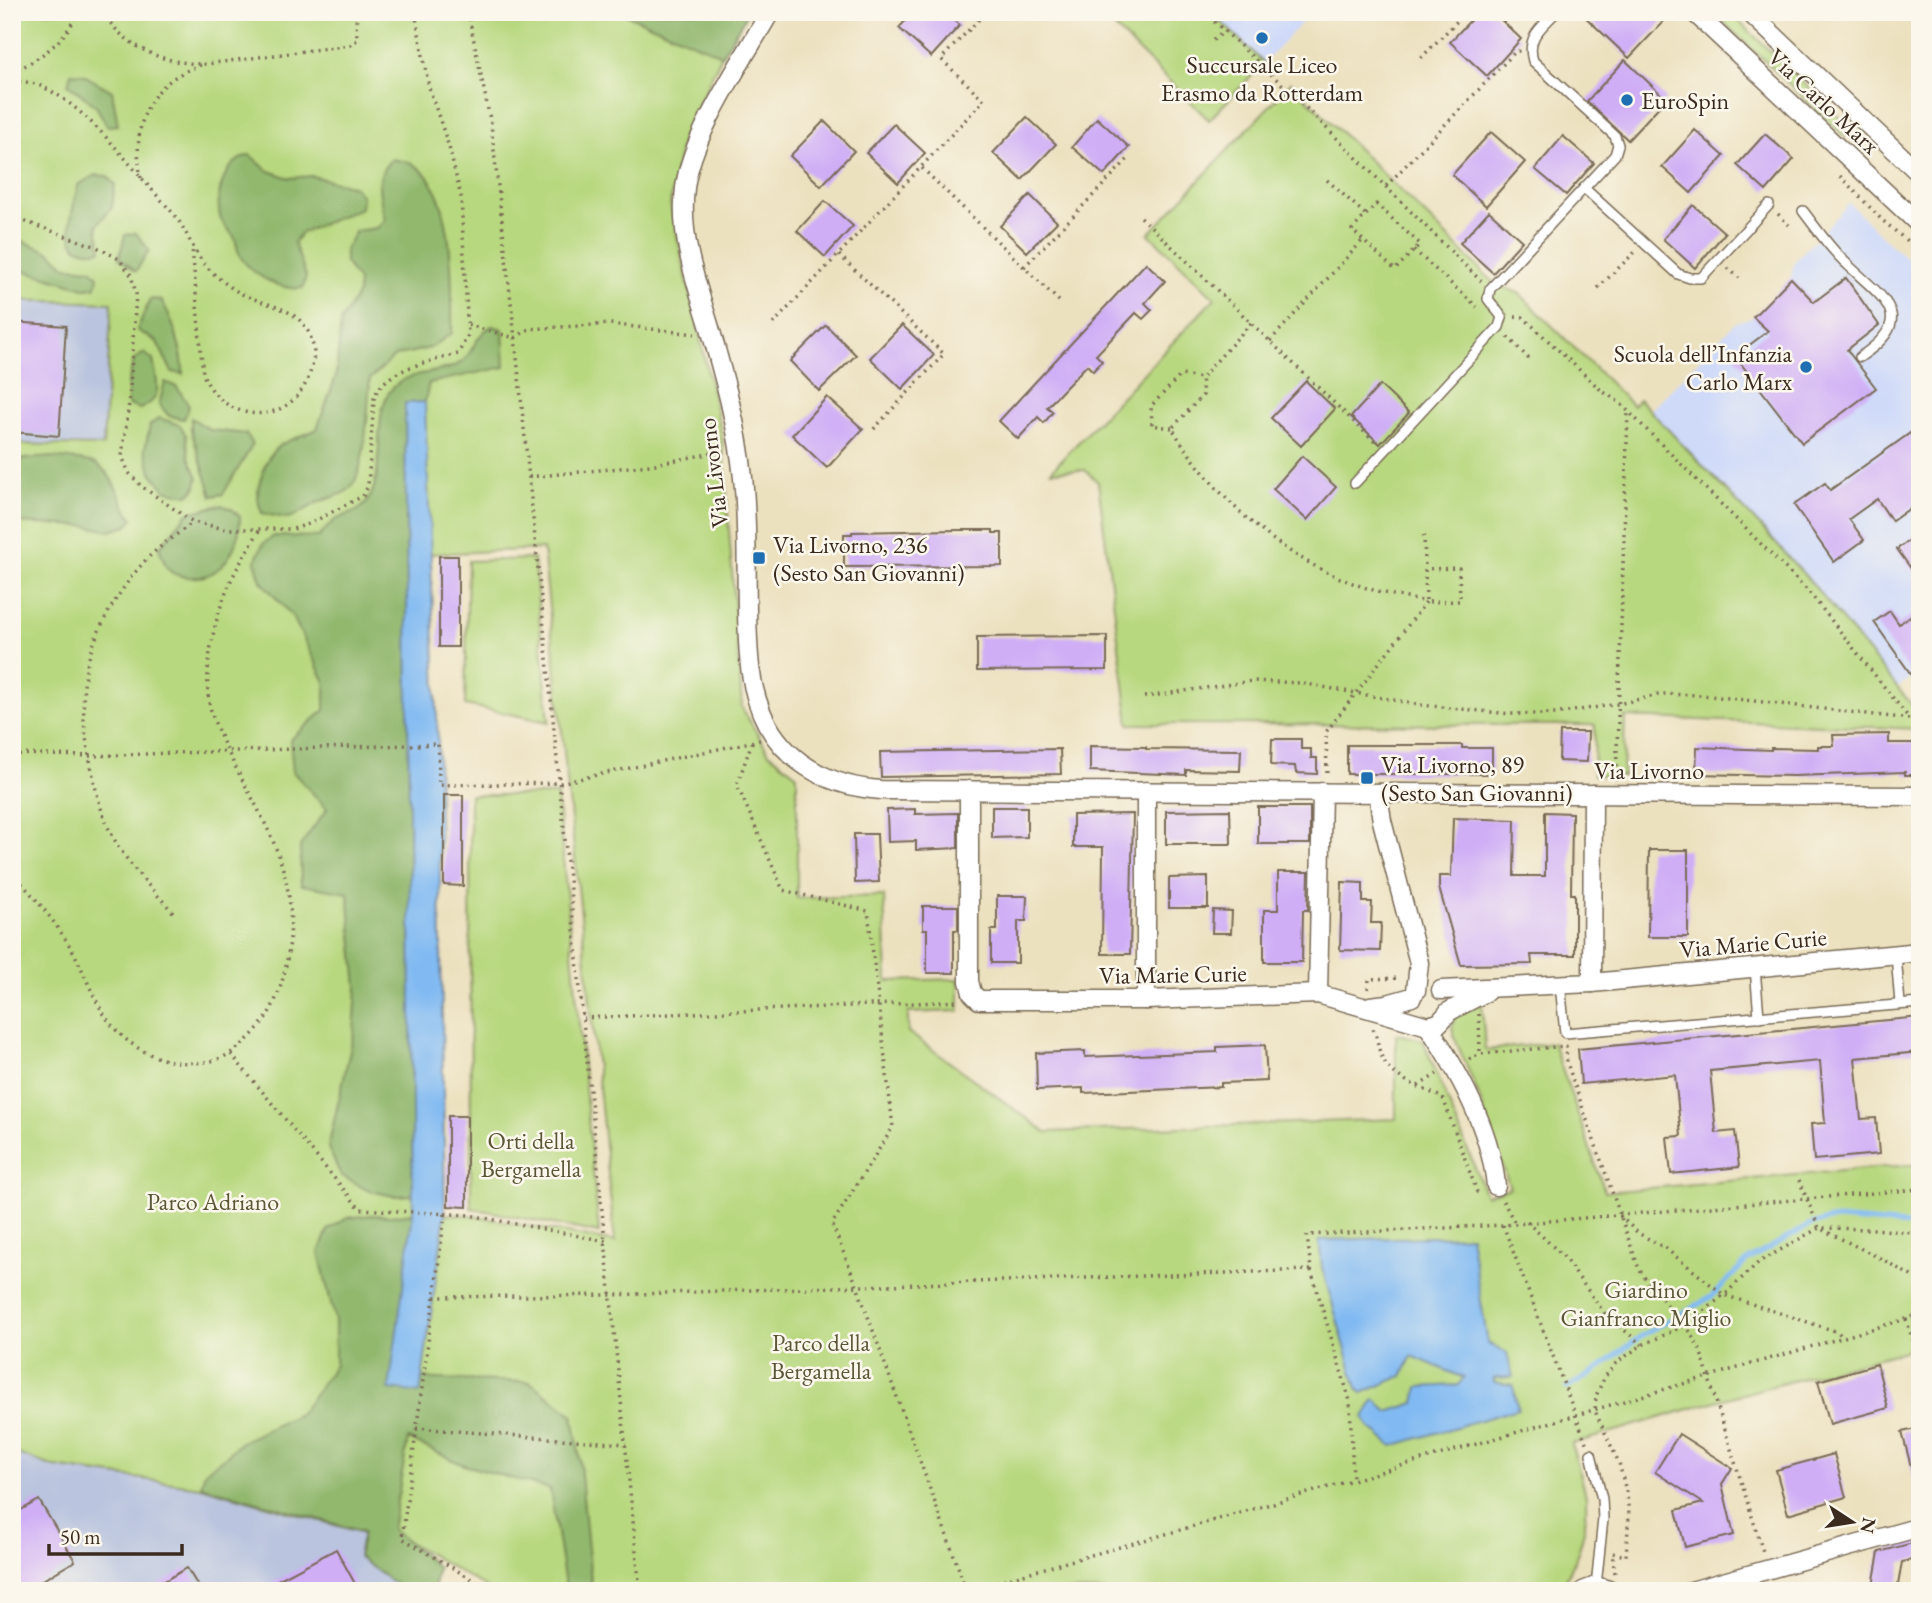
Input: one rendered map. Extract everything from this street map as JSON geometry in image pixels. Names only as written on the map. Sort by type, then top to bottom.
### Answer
[{"type":"street","name":"Via Livorno","points":[[770,12],[703,133],[691,161],[685,185],[684,214],[686,238],[739,449],[744,499],[748,659],[757,702],[775,737],[791,756],[802,764],[844,784],[881,790],[1920,796]]},
{"type":"street","name":"Via Carlo Marx","points":[[1694,12],[1920,225]]},
{"type":"street","name":"Via Carlo Marx","points":[[1749,12],[1920,174]]},
{"type":"street","points":[[969,790],[970,981],[972,993],[979,1000]]},
{"type":"street","points":[[1146,791],[1146,1000]]},
{"type":"street","points":[[1315,792],[1318,995]]},
{"type":"street","points":[[1378,793],[1382,821],[1419,963],[1448,999],[1446,1031],[1455,1065],[1494,1167],[1496,1186]]},
{"type":"street","points":[[1592,983],[1593,794]]},
{"type":"street","name":"Via Marie Curie","points":[[1440,989],[1592,983],[1920,953]]},
{"type":"street","points":[[1419,963],[1411,988],[1409,1009],[1415,1020],[1424,1025],[1455,1065]]},
{"type":"street","points":[[1411,988],[1426,986],[1440,989]]},
{"type":"street","name":"Via Marie Curie","points":[[1366,1007],[1388,1004],[1411,988]]},
{"type":"street","name":"Via Marie Curie","points":[[1448,1013],[1495,988]]},
{"type":"street","name":"Via Marie Curie","points":[[979,1000],[1146,1000],[1318,995],[1424,1025]]},
{"type":"street","points":[[1424,1025],[1439,1023],[1448,1013]]},
{"type":"street","points":[[1691,1591],[1920,1527]]},
{"type":"lane","points":[[1355,483],[1499,327],[1503,317],[1488,299],[1490,289],[1615,155],[1618,145],[1615,136],[1533,61],[1530,49],[1534,36],[1556,12]]},
{"type":"lane","points":[[1584,188],[1678,274],[1690,278],[1701,278],[1769,205]]},
{"type":"lane","points":[[1803,211],[1846,264],[1886,300],[1892,317],[1889,331],[1879,344],[1860,358]]},
{"type":"lane","points":[[1896,955],[1900,1004]]},
{"type":"lane","points":[[1755,968],[1759,1017]]},
{"type":"lane","points":[[1560,984],[1565,1033],[1920,1003]]},
{"type":"lane","points":[[1591,1454],[1602,1499],[1602,1585]]},
{"type":"path","points":[[78,12],[64,37],[51,50],[12,74],[13,82],[24,81],[36,85],[78,110],[108,138],[177,219],[192,247],[223,282],[241,293],[292,312],[306,329],[313,347],[312,368],[307,383],[298,396],[282,408],[264,414],[247,413],[232,408],[209,388],[203,374],[192,247]]},
{"type":"path","points":[[102,12],[127,40],[146,52],[183,64],[207,64],[350,45],[357,40],[356,12]]},
{"type":"path","points":[[12,217],[97,247],[119,259],[131,275],[136,294],[128,415],[122,456],[129,473],[141,486],[193,522],[226,529],[293,530],[309,524],[363,496],[368,486],[370,471],[374,400],[377,390],[386,379],[458,354],[465,344],[468,325],[461,197],[449,147],[429,88],[415,12]]},
{"type":"path","points":[[468,12],[491,124],[529,477],[640,1591]]},
{"type":"path","points":[[773,324],[984,100],[941,58],[986,12]]},
{"type":"path","points":[[1204,12],[1490,289]]},
{"type":"path","points":[[1421,58],[1466,12]]},
{"type":"path","points":[[1213,40],[1224,32]]},
{"type":"path","points":[[1385,186],[1516,51],[1530,49]]},
{"type":"path","points":[[142,178],[137,155],[145,112],[168,81],[184,71],[207,64]]},
{"type":"path","points":[[1024,267],[1130,157]]},
{"type":"path","points":[[921,167],[1061,303]]},
{"type":"path","points":[[1327,180],[1366,215]]},
{"type":"path","points":[[1376,204],[1420,244],[1395,270],[1352,230],[1366,215],[1376,204]]},
{"type":"path","points":[[1141,218],[1384,452]]},
{"type":"path","points":[[1270,341],[1363,240]]},
{"type":"path","points":[[1598,288],[1644,243]]},
{"type":"path","points":[[1414,250],[1530,359]]},
{"type":"path","points":[[839,254],[944,354],[872,432]]},
{"type":"path","points":[[1503,317],[1523,317],[1602,391],[1619,402],[1808,591],[1910,719]]},
{"type":"path","points":[[1172,428],[1203,396],[1201,378],[1251,323]]},
{"type":"path","points":[[468,325],[514,338],[529,329],[610,324],[691,334],[711,332]]},
{"type":"path","points":[[1172,428],[1153,425],[1151,406],[1181,375],[1201,378]]},
{"type":"path","points":[[1616,794],[1628,411]]},
{"type":"path","points":[[1172,428],[1187,453],[1248,520],[1281,547],[1318,568],[1357,585],[1426,602],[1460,601],[1459,568],[1425,569]]},
{"type":"path","points":[[529,477],[650,465],[739,449]]},
{"type":"path","points":[[173,912],[128,861],[109,828],[96,790],[89,756],[84,717],[84,684],[92,649],[107,615],[125,585],[145,560],[193,522]]},
{"type":"path","points":[[12,873],[61,933],[103,1013],[119,1034],[141,1050],[162,1060],[188,1064],[211,1062],[230,1054],[252,1036],[272,1009],[285,970],[290,935],[290,902],[283,863],[227,751],[208,696],[208,666],[226,591],[260,529]]},
{"type":"path","points":[[1315,792],[1308,776],[1327,776],[1326,732],[1426,602],[1424,535]]},
{"type":"path","points":[[1144,697],[1252,681],[1301,682],[1421,705],[1511,714],[1553,713],[1618,704],[1661,694],[1714,695],[1910,719],[1920,716]]},
{"type":"path","points":[[12,754],[89,756],[438,744],[439,785],[560,783],[775,737]]},
{"type":"path","points":[[752,742],[737,785],[783,890],[868,911],[893,1128],[832,1224],[857,1286],[964,1590],[1709,1378],[1920,1315]]},
{"type":"path","points":[[1411,988],[1369,979],[1364,1019],[1375,1031],[1381,1056],[1390,1068],[1399,1077],[1443,1098],[1477,1192],[1496,1186],[1516,1223]]},
{"type":"path","points":[[583,1018],[979,1000]]},
{"type":"path","points":[[1479,1006],[1480,1054]]},
{"type":"path","points":[[1455,1065],[1480,1054],[1566,1046],[1567,1063],[1639,1269],[1686,1325],[1700,1350],[1765,1558]]},
{"type":"path","points":[[230,1054],[360,1209],[469,1215],[606,1241]]},
{"type":"path","points":[[1799,1180],[1819,1228],[1920,1281]]},
{"type":"path","points":[[1353,1480],[1350,1401],[1311,1270],[1307,1235],[1503,1224],[1920,1189]]},
{"type":"path","points":[[445,1214],[402,1538],[492,1591]]},
{"type":"path","points":[[1619,1215],[1638,1233],[1665,1248],[1724,1295],[1838,1332],[1843,1338]]},
{"type":"path","points":[[1527,1222],[1563,1256],[1605,1314],[1642,1345]]},
{"type":"path","points":[[1503,1224],[1591,1454]]},
{"type":"path","points":[[1602,1585],[1612,1553],[1626,1556],[1629,1515],[1619,1463],[1595,1410],[1596,1396],[1604,1378],[1616,1363],[1642,1345],[1686,1325],[1724,1295],[1759,1262],[1819,1228],[1874,1229],[1920,1234]]},
{"type":"path","points":[[434,1297],[611,1295],[1311,1270]]},
{"type":"path","points":[[1906,1319],[1920,1362]]},
{"type":"path","points":[[416,1428],[626,1444]]},
{"type":"shaded area","name":"Succursale Liceo Erasmo da Rotterdam","points":[[1211,12],[1312,12],[1264,63]]},
{"type":"shaded area","name":"Scuola dell’Infanzia Carlo Marx","points":[[1849,203],[1893,247],[1920,268],[1920,672],[1897,687],[1811,582],[1650,411],[1736,322],[1753,317],[1791,278],[1794,262]]},
{"type":"shaded area","points":[[12,301],[112,303],[103,446],[12,444]]},
{"type":"shaded area","points":[[12,1452],[55,1467],[201,1487],[363,1533],[358,1557],[405,1591],[12,1591]]},
{"type":"green space","points":[[12,12],[748,12],[722,55],[682,138],[670,204],[722,435],[742,708],[769,753],[797,775],[797,898],[884,896],[887,981],[959,979],[959,1011],[908,1013],[908,1032],[1046,1132],[1396,1119],[1396,1034],[1423,1040],[1486,1195],[1510,1188],[1452,1027],[1456,1015],[1482,1003],[1485,1050],[1553,1043],[1605,1192],[1920,1164],[1920,1347],[1716,1401],[1572,1444],[1585,1491],[1585,1522],[1580,1547],[1570,1571],[1557,1591],[492,1591],[402,1538],[363,1533],[201,1487],[55,1467],[12,1452],[12,444],[103,446],[112,303],[12,300]],"holes":[[[543,549],[615,1242],[469,1215],[445,1214],[420,1392],[413,1213],[407,555]]]},
{"type":"green space","points":[[620,12],[748,12],[722,55]]},
{"type":"green space","points":[[1099,12],[1211,12],[1264,63],[1209,120]]},
{"type":"green space","points":[[1713,12],[1729,12],[1852,129],[1845,137]]},
{"type":"green space","points":[[71,73],[82,74],[112,91],[118,125],[107,126],[96,106],[68,84]]},
{"type":"green space","points":[[1291,83],[1495,284],[1519,293],[1633,406],[1639,399],[1811,582],[1920,715],[1920,729],[1625,717],[1623,776],[1594,775],[1595,725],[1129,724],[1098,482],[1085,470],[1051,471],[1215,298],[1149,234]]},
{"type":"green space","points":[[250,155],[267,170],[289,178],[312,176],[355,187],[362,196],[361,208],[301,233],[294,243],[306,276],[303,288],[278,285],[254,272],[241,257],[235,239],[221,220],[219,198],[224,179],[234,164]]},
{"type":"green space","points":[[392,159],[413,164],[427,176],[438,194],[449,241],[452,333],[430,348],[395,356],[370,379],[362,456],[359,471],[348,490],[292,517],[262,513],[258,489],[268,458],[279,446],[317,429],[336,376],[341,321],[358,293],[358,281],[345,262],[345,250],[356,231],[377,228],[385,220],[379,188],[382,173]]},
{"type":"green space","points":[[96,175],[107,176],[115,184],[112,207],[97,225],[101,250],[87,251],[77,247],[72,240],[71,219],[78,185]]},
{"type":"green space","points":[[136,233],[149,250],[136,271],[119,258],[125,235]]},
{"type":"green space","points":[[12,237],[50,252],[67,267],[91,269],[98,276],[96,287],[84,288],[19,269],[12,270]]},
{"type":"green space","points":[[150,299],[161,300],[173,325],[183,374],[172,372],[157,342],[137,330]]},
{"type":"green space","points":[[492,326],[503,329],[505,367],[429,383],[425,402],[405,403],[413,1195],[393,1196],[367,1190],[341,1175],[328,1148],[354,1033],[357,987],[348,893],[301,885],[300,846],[327,809],[293,772],[290,740],[325,710],[325,682],[293,617],[261,581],[255,561],[263,544],[274,536],[319,537],[334,521],[363,507],[373,490],[377,474],[380,421],[383,405],[390,392],[406,378],[457,365],[467,357],[481,335]]},
{"type":"green space","points":[[144,353],[153,360],[157,389],[153,400],[140,409],[128,405],[128,383],[134,360]]},
{"type":"green space","points":[[165,382],[177,387],[189,406],[184,419],[169,416],[159,404]]},
{"type":"green space","points":[[159,418],[180,425],[186,435],[189,457],[198,478],[195,489],[188,495],[165,490],[151,472],[145,449],[150,425]]},
{"type":"green space","points":[[191,418],[211,430],[246,434],[253,444],[223,494],[212,496],[191,430]]},
{"type":"green space","points":[[51,457],[98,465],[110,478],[133,519],[127,526],[110,531],[87,526],[12,523],[12,460]]},
{"type":"green space","points":[[221,505],[232,509],[240,517],[237,540],[227,560],[210,574],[200,577],[185,577],[172,573],[159,548],[188,513]]},
{"type":"green space","points":[[534,559],[549,722],[465,705],[468,561]]},
{"type":"green space","name":"Orti della Bergamella","points":[[470,795],[557,795],[599,1233],[471,1208]]},
{"type":"green space","points":[[413,1213],[407,1378],[530,1382],[573,1415],[592,1591],[566,1591],[550,1489],[464,1465],[408,1439],[392,1529],[438,1567],[433,1591],[405,1591],[358,1557],[363,1532],[201,1486],[205,1471],[241,1442],[301,1413],[335,1365],[335,1320],[319,1252],[328,1230],[347,1218]]},
{"type":"water","points":[[425,402],[438,744],[445,1214],[420,1393],[389,1389],[413,1213],[405,403]]},
{"type":"water","points":[[1470,1236],[1488,1343],[1507,1353],[1513,1377],[1494,1378],[1494,1382],[1513,1385],[1518,1409],[1392,1446],[1369,1427],[1364,1417],[1375,1399],[1388,1412],[1415,1403],[1418,1387],[1459,1385],[1464,1378],[1412,1356],[1402,1376],[1362,1393],[1357,1388],[1322,1268],[1319,1240]]},
{"type":"building","points":[[913,12],[945,12],[960,25],[931,57],[899,28]]},
{"type":"building","points":[[1478,12],[1493,12],[1521,39],[1487,76],[1450,42]]},
{"type":"building","points":[[1580,12],[1653,12],[1663,22],[1629,58]]},
{"type":"building","name":"EuroSpin","points":[[1625,60],[1666,99],[1628,140],[1587,101]]},
{"type":"building","points":[[1027,117],[1056,144],[1022,180],[993,153]]},
{"type":"building","points":[[1097,118],[1129,147],[1104,175],[1072,147]]},
{"type":"building","points":[[824,121],[854,151],[821,186],[790,156]]},
{"type":"building","points":[[894,124],[925,153],[898,183],[866,153]]},
{"type":"building","points":[[1695,130],[1724,156],[1691,193],[1662,167]]},
{"type":"building","points":[[1491,132],[1525,162],[1486,206],[1452,175]]},
{"type":"building","points":[[1765,134],[1794,159],[1766,191],[1737,165]]},
{"type":"building","points":[[1563,136],[1594,163],[1566,195],[1535,169]]},
{"type":"building","points":[[1030,195],[1057,222],[1027,252],[1000,226]]},
{"type":"building","points":[[825,201],[853,226],[825,257],[797,231]]},
{"type":"building","points":[[1693,205],[1725,233],[1695,268],[1663,239]]},
{"type":"building","points":[[1489,211],[1522,241],[1493,273],[1460,243]]},
{"type":"building","points":[[1146,263],[1165,281],[1145,303],[1152,310],[1143,319],[1136,313],[1096,355],[1102,361],[1093,371],[1087,365],[1047,407],[1053,412],[1044,423],[1038,417],[1018,439],[999,421]]},
{"type":"building","points":[[1791,278],[1814,302],[1846,278],[1879,325],[1847,350],[1876,388],[1802,443],[1735,356],[1768,331],[1753,317]]},
{"type":"building","points":[[12,322],[66,326],[59,436],[12,432]]},
{"type":"building","points":[[826,325],[856,355],[819,391],[790,361]]},
{"type":"building","points":[[902,325],[934,355],[902,389],[870,358]]},
{"type":"building","points":[[1306,381],[1335,409],[1301,446],[1271,418]]},
{"type":"building","points":[[1380,385],[1409,413],[1380,444],[1351,417]]},
{"type":"building","points":[[827,397],[863,429],[827,468],[792,435]]},
{"type":"building","points":[[1920,426],[1920,501],[1892,521],[1877,499],[1849,519],[1864,540],[1834,562],[1794,505],[1825,483],[1830,490]]},
{"type":"building","points":[[1302,456],[1336,487],[1307,520],[1273,489]]},
{"type":"building","points":[[993,530],[993,533],[1002,533],[1002,566],[844,567],[844,534],[852,532]]},
{"type":"building","points":[[1920,533],[1920,581],[1897,549]]},
{"type":"building","points":[[439,556],[458,556],[458,647],[439,647]]},
{"type":"building","points":[[1920,609],[1920,687],[1874,622],[1890,611],[1899,624]]},
{"type":"building","points":[[1107,636],[1107,670],[977,671],[977,637]]},
{"type":"building","points":[[1560,732],[1588,732],[1587,762],[1559,761]]},
{"type":"building","points":[[1889,734],[1889,743],[1920,743],[1920,775],[1905,775],[1905,772],[1794,776],[1696,774],[1697,747],[1818,749],[1818,746],[1834,746],[1833,735]]},
{"type":"building","points":[[1272,739],[1301,739],[1301,749],[1311,749],[1311,758],[1317,758],[1317,774],[1296,773],[1295,766],[1271,765]]},
{"type":"building","points":[[1347,745],[1462,745],[1462,748],[1492,748],[1492,774],[1347,774]]},
{"type":"building","points":[[1090,746],[1241,750],[1240,771],[1186,770],[1186,775],[1090,771]]},
{"type":"building","points":[[1060,749],[1061,774],[881,777],[880,752]]},
{"type":"building","points":[[444,795],[463,795],[463,886],[444,885]]},
{"type":"building","points":[[992,807],[1027,807],[1027,837],[992,838]]},
{"type":"building","points":[[1258,807],[1310,807],[1310,844],[1258,844]]},
{"type":"building","points":[[915,809],[915,814],[958,813],[958,848],[916,850],[916,841],[888,842],[887,810]]},
{"type":"building","points":[[1230,810],[1231,844],[1166,844],[1166,811]]},
{"type":"building","points":[[1545,812],[1572,813],[1571,894],[1575,894],[1575,955],[1531,955],[1532,964],[1461,965],[1439,888],[1439,876],[1451,876],[1453,818],[1515,820],[1514,876],[1545,876]]},
{"type":"building","points":[[1133,814],[1130,954],[1102,954],[1103,847],[1073,847],[1073,815]]},
{"type":"building","points":[[854,834],[877,834],[879,882],[855,883]]},
{"type":"building","points":[[1649,850],[1688,850],[1688,937],[1648,937]]},
{"type":"building","points":[[1278,872],[1309,872],[1308,910],[1303,910],[1302,962],[1264,962],[1264,910],[1278,910]]},
{"type":"building","points":[[1208,877],[1208,908],[1169,908],[1169,878]]},
{"type":"building","points":[[1342,882],[1363,883],[1363,902],[1372,902],[1371,923],[1381,923],[1380,951],[1340,950]]},
{"type":"building","points":[[997,896],[1027,896],[1026,921],[1018,921],[1018,963],[991,963],[991,930],[997,930]]},
{"type":"building","points":[[923,906],[958,906],[958,930],[954,930],[954,973],[927,973],[927,929],[923,929]]},
{"type":"building","points":[[1213,910],[1232,911],[1231,933],[1212,933]]},
{"type":"building","points":[[1920,1017],[1920,1052],[1855,1058],[1861,1119],[1876,1118],[1879,1154],[1814,1160],[1811,1124],[1825,1123],[1820,1061],[1710,1071],[1716,1133],[1735,1131],[1739,1167],[1671,1174],[1667,1137],[1681,1136],[1675,1075],[1581,1084],[1578,1049]]},
{"type":"building","points":[[1265,1045],[1267,1081],[1221,1083],[1221,1087],[1083,1093],[1083,1088],[1037,1090],[1036,1053],[1085,1051],[1085,1057],[1217,1052],[1217,1047]]},
{"type":"building","points":[[448,1116],[467,1116],[467,1207],[448,1206]]},
{"type":"building","points":[[1877,1364],[1888,1408],[1830,1424],[1818,1381]]},
{"type":"building","points":[[1920,1428],[1920,1481],[1915,1482],[1902,1432]]},
{"type":"building","points":[[1679,1434],[1732,1468],[1722,1484],[1734,1535],[1685,1547],[1676,1510],[1703,1503],[1655,1472]]},
{"type":"building","points":[[1834,1454],[1846,1497],[1788,1514],[1776,1470]]},
{"type":"building","points":[[39,1500],[75,1561],[24,1591],[12,1591],[12,1515]]},
{"type":"building","points":[[1920,1541],[1920,1558],[1902,1562],[1897,1591],[1872,1591],[1879,1552]]},
{"type":"building","points":[[336,1549],[359,1591],[257,1591]]},
{"type":"building","points":[[187,1568],[201,1591],[147,1591]]},
{"type":"waterway","points":[[1567,1388],[1594,1372],[1641,1336],[1711,1297],[1748,1260],[1808,1226],[1838,1219],[1920,1226]]},
{"type":"place","name":"Succursale Liceo Erasmo da Rotterdam","points":[[1262,38]]},
{"type":"place","name":"EuroSpin","points":[[1627,100]]},
{"type":"place","name":"Scuola dell’Infanzia Carlo Marx","points":[[1806,367]]},
{"type":"place","name":"Via Livorno, 236 (Sesto San Giovanni)","points":[[759,558]]},
{"type":"place","name":"Via Livorno, 89 (Sesto San Giovanni)","points":[[1367,778]]},
{"type":"park label","name":"Parco Adriano","points":[[213,1201]]},
{"type":"park label","name":"Giardino Gianfranco Miglio","points":[[1646,1303]]},
{"type":"park label","name":"Parco della Bergamella","points":[[821,1356]]}]
